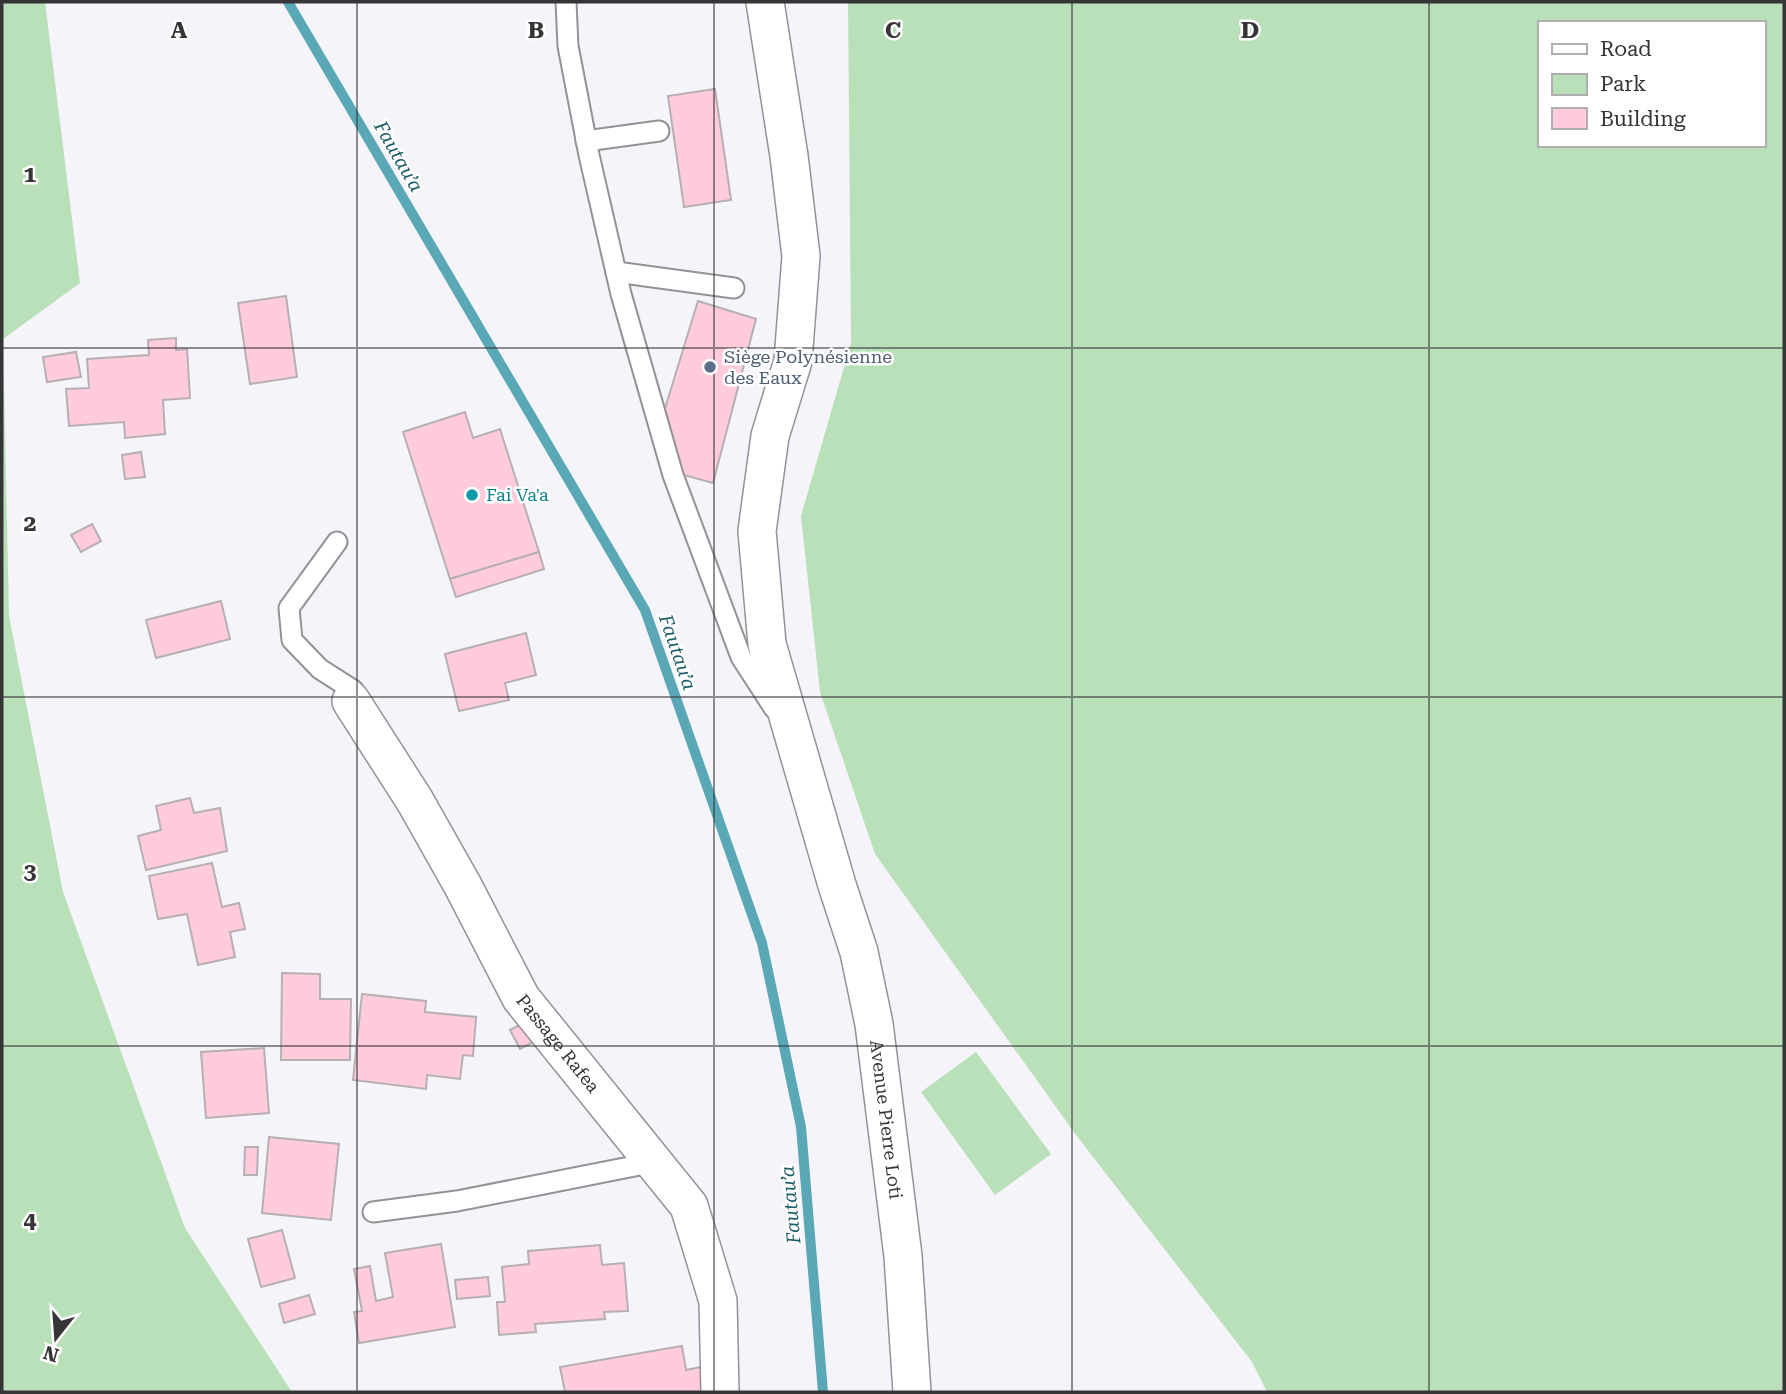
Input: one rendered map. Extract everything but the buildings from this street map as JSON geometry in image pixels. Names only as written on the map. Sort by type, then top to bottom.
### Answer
[{"type":"street","name":"Avenue Pierre Loti","points":[[765,2],[789,156],[801,256],[793,361],[770,436],[757,531],[767,644],[859,952],[874,1024],[903,1256],[912,1392]]},
{"type":"street","name":"Passage Rafea","points":[[351,701],[422,813],[521,998],[689,1206],[718,1301],[720,1392]]},
{"type":"lane","points":[[566,2],[568,46],[586,141],[616,272],[673,475],[741,657],[795,741]]},
{"type":"lane","points":[[586,141],[659,131]]},
{"type":"lane","points":[[616,272],[734,288]]},
{"type":"lane","points":[[337,542],[289,608],[292,640],[320,669],[352,690],[351,701]]},
{"type":"lane","points":[[373,1212],[457,1201],[655,1162]]},
{"type":"green space","points":[[2,2],[45,2],[80,283],[3,339],[9,616],[63,892],[185,1228],[292,1392],[2,1392]]},
{"type":"green space","points":[[848,2],[1784,2],[1784,1392],[1267,1392],[1252,1362],[1076,1135],[875,854],[820,692],[801,516],[851,343]]},
{"type":"green space","points":[[976,1052],[1051,1154],[995,1195],[921,1092]]},
{"type":"waterway","name":"Fautau’a","points":[[288,2],[645,610],[762,943],[801,1127],[823,1392]]},
{"type":"place","name":"Siège Polynésienne des Eaux","points":[[710,367]]},
{"type":"place","name":"Fai Va'a","points":[[472,495]]}]
